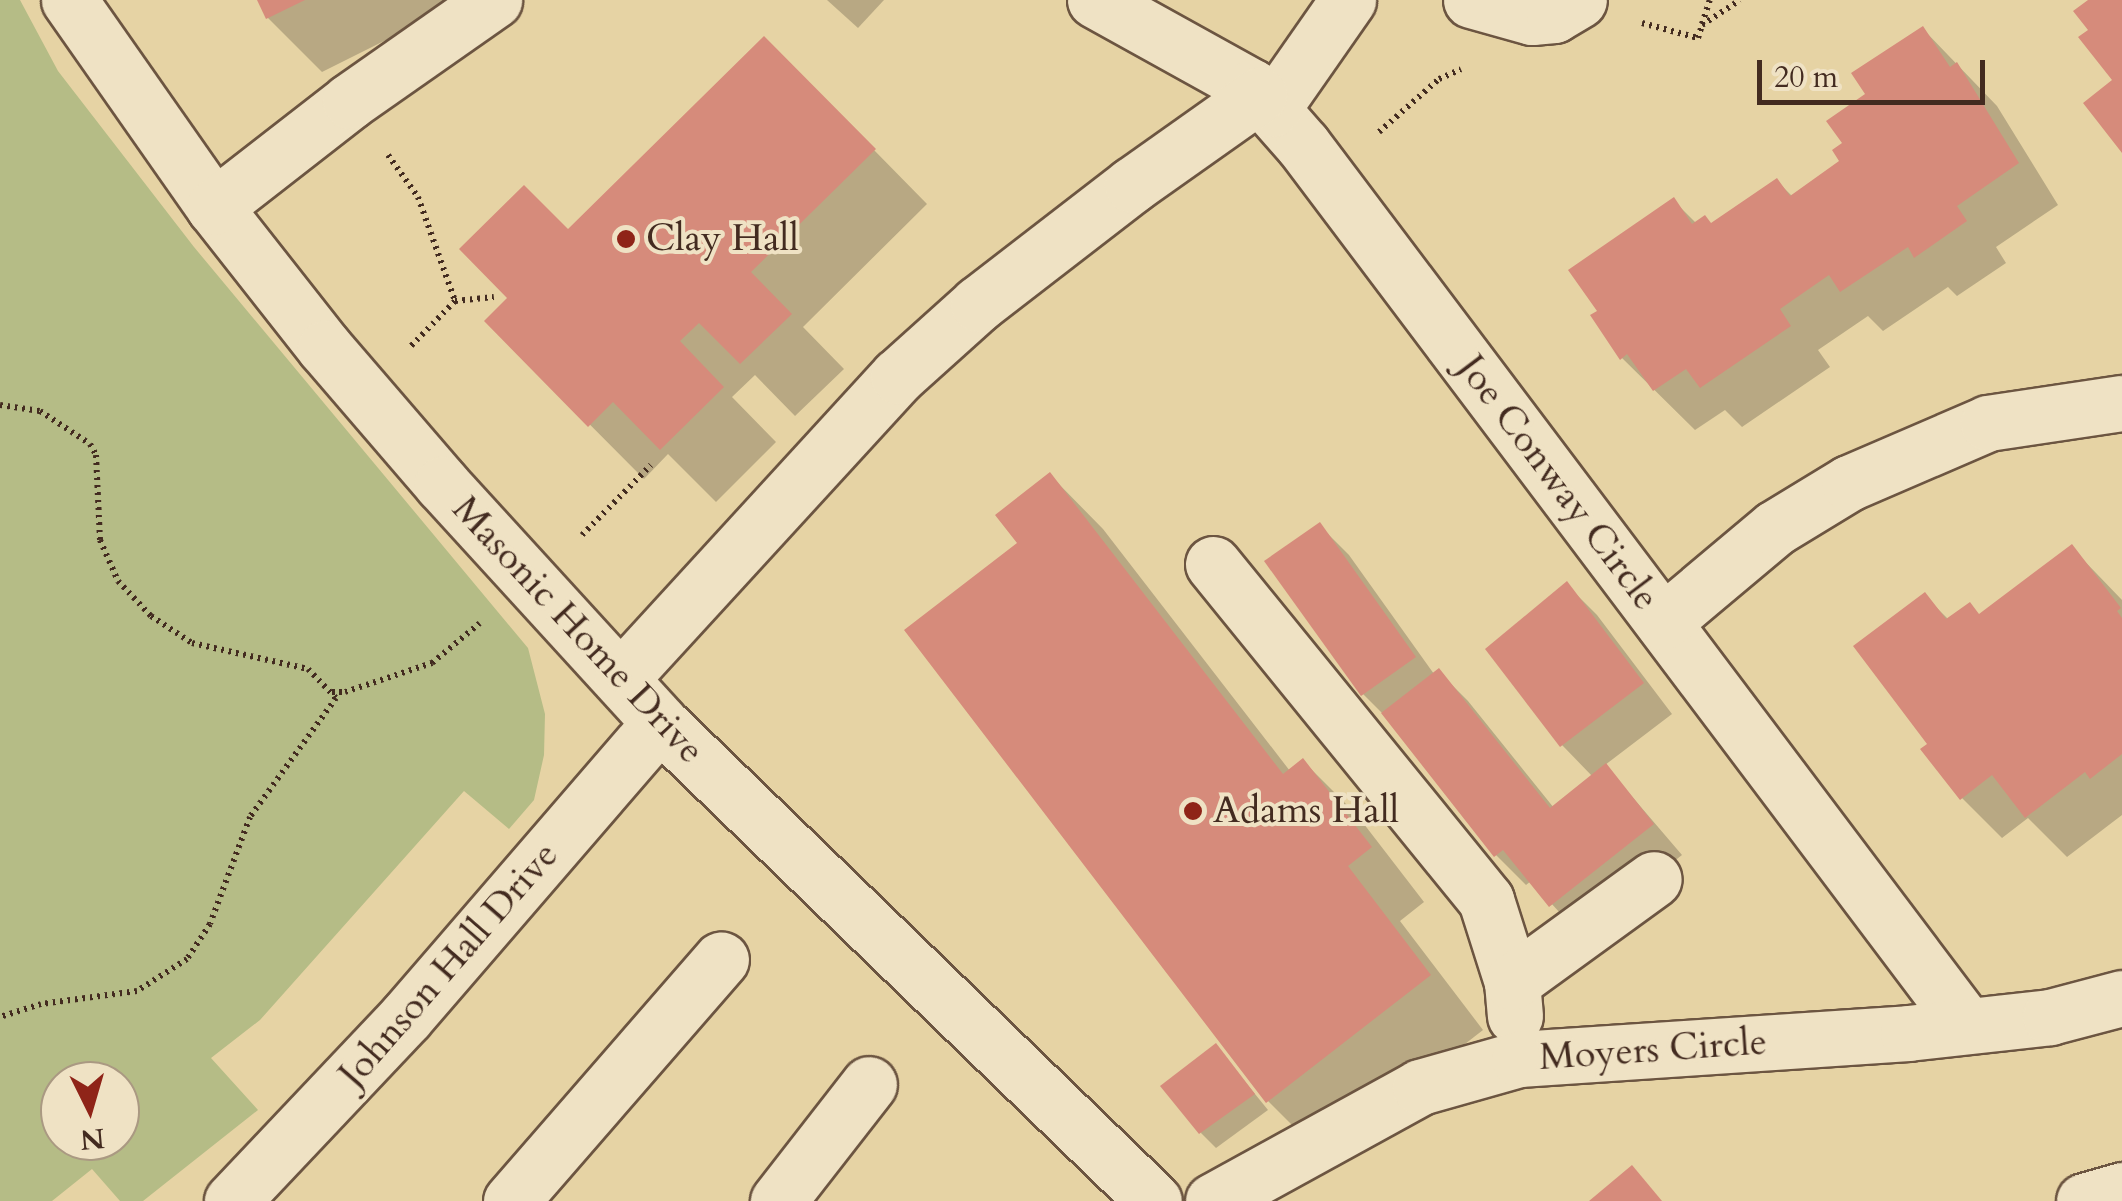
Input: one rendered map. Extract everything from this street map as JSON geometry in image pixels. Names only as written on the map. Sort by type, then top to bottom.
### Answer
[{"type":"street","name":"Masonic Home Drive","points":[[68,0],[214,207],[325,348],[442,484],[660,723],[1154,1201]]},
{"type":"street","points":[[214,207],[350,101],[494,0]]},
{"type":"street","name":"Joe Conway Circle","points":[[1095,0],[1265,102],[1967,1026]]},
{"type":"street","points":[[622,677],[898,376],[994,292],[1132,185],[1265,102],[1348,0]]},
{"type":"street","points":[[1471,0],[1532,17],[1554,15],[1579,0]]},
{"type":"street","points":[[1663,622],[1775,528],[1849,483],[1988,422],[2122,403]]},
{"type":"street","points":[[1213,564],[1486,900],[1512,982],[1519,1059]]},
{"type":"street","name":"Johnson Hall Drive","points":[[256,1194],[660,723]]},
{"type":"street","points":[[1512,982],[1654,878]]},
{"type":"street","points":[[511,1201],[721,959]]},
{"type":"street","name":"Moyers Circle","points":[[1213,1201],[1420,1087],[1519,1059],[1967,1026],[2050,1016],[2122,998]]},
{"type":"street","points":[[778,1201],[869,1084]]},
{"type":"street","points":[[2084,1201],[2122,1190]]},
{"type":"path","points":[[1702,25],[1710,0]]},
{"type":"path","points":[[350,101],[418,197],[455,302]]},
{"type":"path","points":[[408,350],[455,302],[494,297]]},
{"type":"path","points":[[0,405],[40,412],[90,444],[98,470],[100,540],[118,581],[151,616],[192,643],[308,669],[336,698],[250,817],[210,924],[187,958],[137,991],[41,1004],[0,1017]]},
{"type":"path","points":[[569,548],[651,465]]},
{"type":"path","points":[[331,692],[345,692],[432,663],[482,621]]},
{"type":"green space","points":[[0,0],[20,0],[58,71],[194,247],[528,648],[545,714],[544,755],[534,800],[509,829],[464,791],[260,1020],[211,1058],[258,1110],[143,1201],[120,1201],[92,1169],[52,1201],[0,1201]]},
{"type":"building","points":[[257,0],[305,0],[266,19]]},
{"type":"building","points":[[2088,0],[2122,0],[2122,153],[2083,103],[2112,80],[2078,37],[2088,30],[2073,11]]},
{"type":"building","points":[[1923,26],[1950,67],[1957,62],[2019,163],[1957,206],[1967,221],[1914,258],[1908,247],[1840,292],[1829,275],[1780,309],[1791,326],[1700,388],[1686,369],[1653,391],[1627,354],[1620,360],[1590,315],[1597,311],[1568,270],[1674,197],[1692,224],[1705,215],[1711,223],[1777,178],[1790,196],[1839,161],[1832,150],[1842,143],[1826,121],[1865,94],[1851,73]]},
{"type":"building","name":"Clay Hall","points":[[764,36],[876,149],[751,272],[792,314],[740,364],[699,323],[680,341],[724,387],[660,450],[613,402],[588,427],[484,321],[507,298],[459,249],[524,185],[568,229]]},
{"type":"building","name":"Adams Hall","points":[[1050,472],[1283,774],[1303,758],[1372,847],[1348,866],[1431,975],[1266,1103],[904,630],[1017,543],[995,515]]},
{"type":"building","points":[[1320,522],[1416,657],[1361,696],[1264,561]]},
{"type":"building","points":[[2072,544],[2121,608],[2117,611],[2122,618],[2122,754],[2090,779],[2085,772],[2025,818],[1992,775],[1960,800],[1920,749],[1927,744],[1853,646],[1925,592],[1946,619],[1970,602],[1979,614]]},
{"type":"building","points":[[1567,581],[1644,683],[1560,747],[1485,649]]},
{"type":"building","points":[[1439,668],[1550,808],[1606,763],[1654,824],[1549,907],[1503,850],[1494,857],[1381,713]]},
{"type":"building","points":[[1216,1043],[1255,1094],[1199,1134],[1160,1086]]},
{"type":"building","points":[[1632,1165],[1662,1201],[1589,1201]]},
{"type":"place","name":"Clay Hall","points":[[626,239]]},
{"type":"place","name":"Adams Hall","points":[[1193,811]]}]
